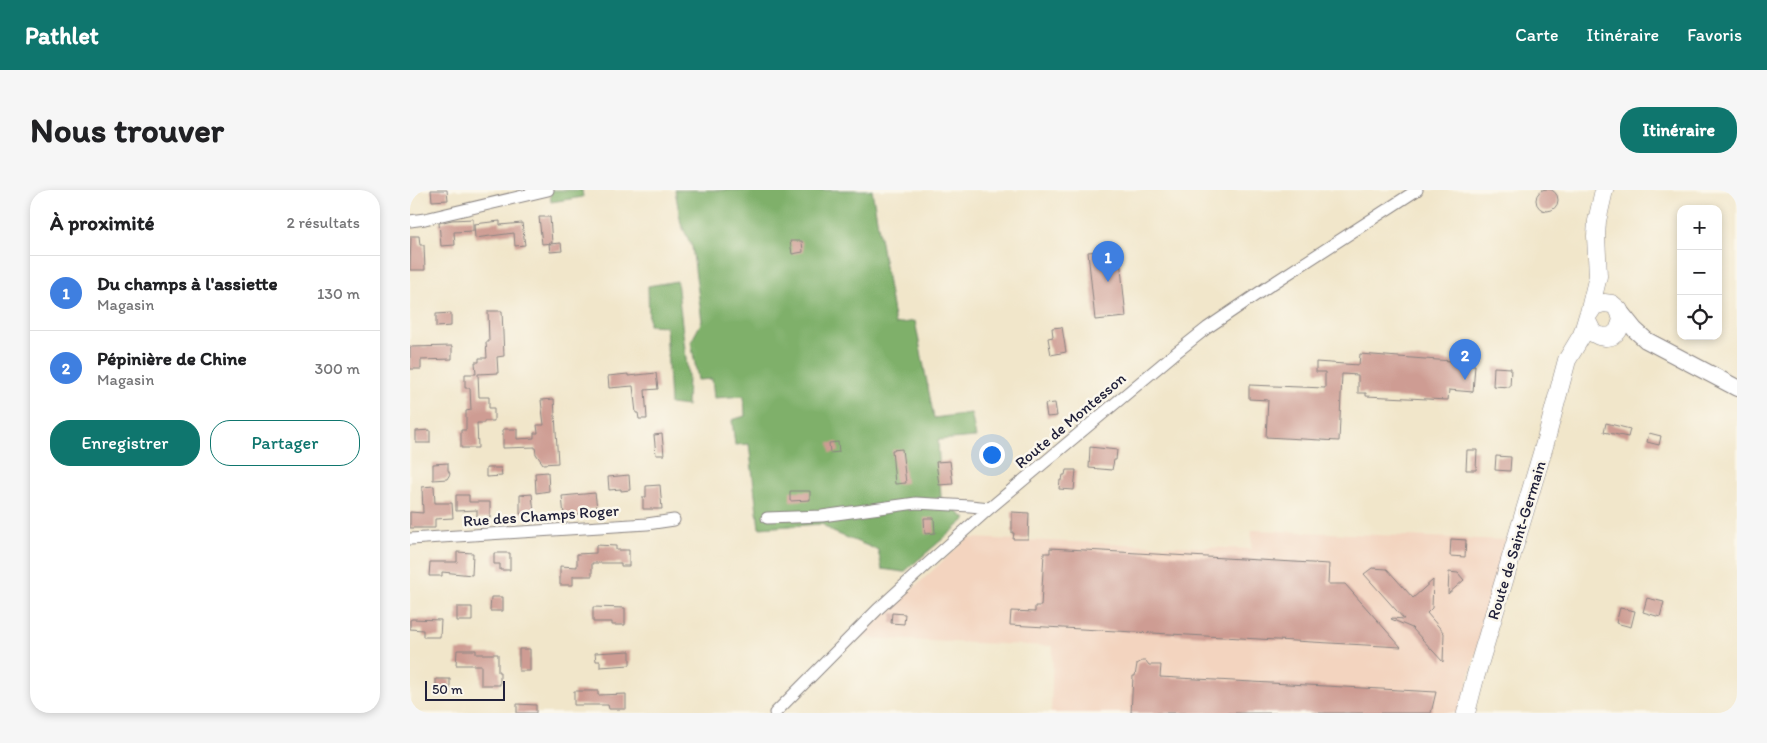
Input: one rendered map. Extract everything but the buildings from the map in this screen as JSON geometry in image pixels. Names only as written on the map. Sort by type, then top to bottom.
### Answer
[{"type":"main road","name":"Route de Saint-Germain","points":[[1466,713],[1545,443],[1565,367],[1570,354],[1582,335],[1597,284],[1597,221],[1604,190]]},
{"type":"main road","name":"Route de Saint-Germain","points":[[1598,265],[1606,291],[1618,309]]},
{"type":"main road","points":[[1657,347],[1630,339],[1607,337],[1592,332],[1588,317],[1594,306],[1601,303],[1609,304],[1618,309],[1635,330],[1657,347],[1737,388]]},
{"type":"main road","points":[[1607,337],[1616,333],[1620,327],[1622,320],[1618,309]]},
{"type":"main road","name":"Route de Saint-Germain","points":[[1565,367],[1578,351],[1591,342],[1607,337]]},
{"type":"street","points":[[410,221],[548,190]]},
{"type":"street","name":"Route de Montesson","points":[[774,713],[877,610],[990,508],[1173,355],[1207,328],[1269,286],[1417,190]]},
{"type":"street","points":[[767,518],[822,516],[916,503],[990,508]]},
{"type":"street","name":"Rue des Champs Roger","points":[[410,539],[646,524],[674,520]]},
{"type":"shaded area","points":[[1252,530],[1506,540],[1460,713],[1051,713],[1053,646],[859,638],[968,538],[1251,549]]},
{"type":"green space","points":[[550,190],[582,190],[583,197],[551,202]]},
{"type":"green space","points":[[675,190],[872,190],[895,324],[915,321],[934,418],[971,413],[976,437],[938,440],[941,498],[966,519],[904,572],[882,569],[878,550],[833,532],[822,524],[759,528],[749,444],[735,445],[732,420],[745,416],[744,396],[714,398],[712,379],[698,380],[691,342],[702,321],[692,247],[681,224]]},
{"type":"green space","points":[[677,281],[688,376],[687,406],[670,404],[666,326],[649,325],[648,286]]},
{"type":"place","name":"Du champs à l'assiette","points":[[1108,282]]},
{"type":"place","name":"Pépinière de Chine","points":[[1465,380]]}]
